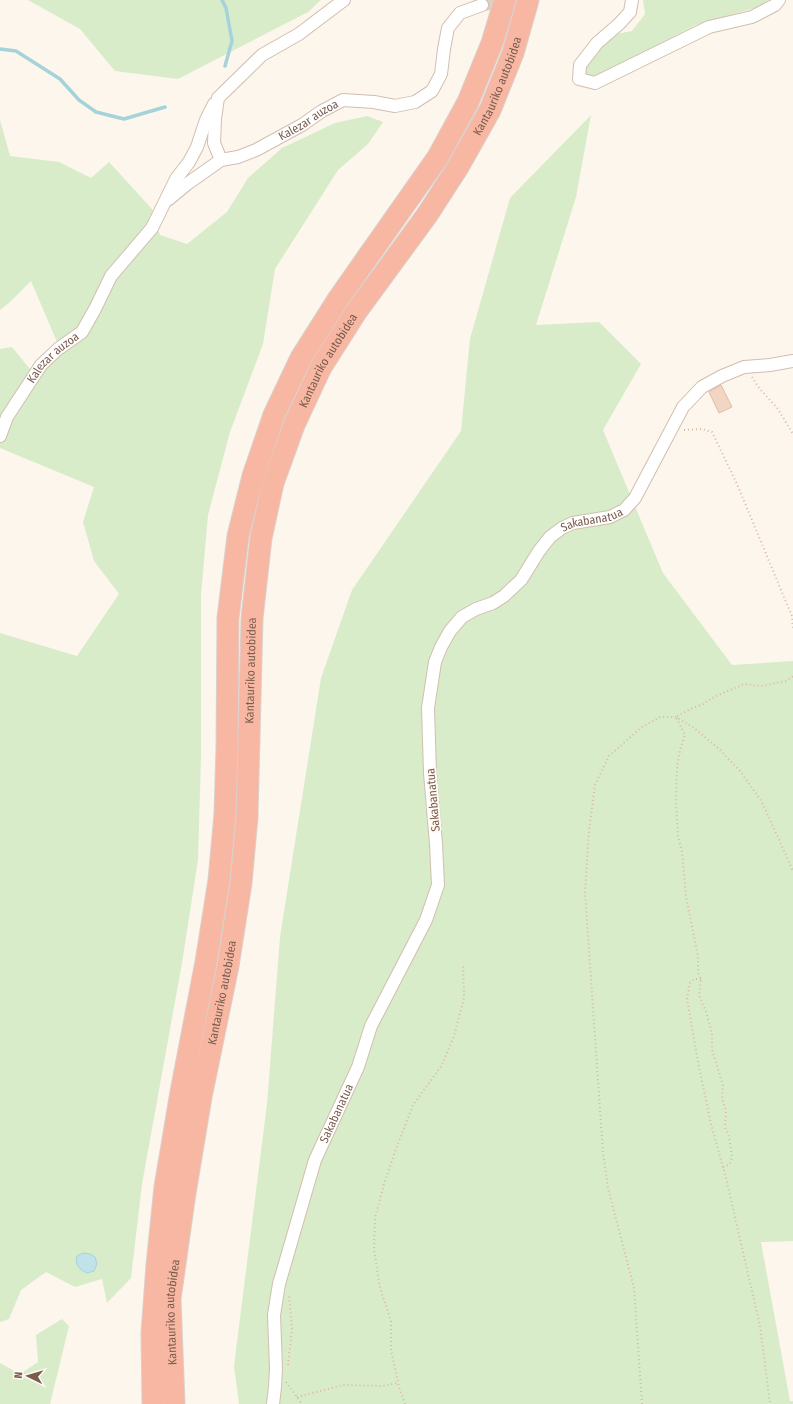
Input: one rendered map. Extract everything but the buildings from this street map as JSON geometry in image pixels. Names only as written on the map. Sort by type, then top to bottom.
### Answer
[{"type":"highway","name":"Kantauriko autobidea","points":[[153,1404],[152,1333],[165,1187],[181,1092],[206,962],[219,880],[225,814],[228,618],[238,536],[253,476],[274,415],[301,358],[339,298],[438,157],[468,102],[492,44],[505,0]]},
{"type":"highway","name":"Kantauriko autobidea","points":[[174,1404],[170,1299],[185,1193],[201,1097],[228,966],[241,882],[247,817],[252,618],[261,538],[273,483],[294,425],[321,367],[356,312],[427,215],[458,167],[490,110],[513,53],[528,0]]},
{"type":"street","name":"Kalezar auzoa","points":[[0,436],[8,417],[41,366],[58,349],[82,332],[111,276],[152,228],[176,179],[189,162],[197,147],[206,120],[218,98],[262,56],[299,34],[344,0]]},
{"type":"street","points":[[632,0],[630,12],[619,24],[597,43],[580,64],[579,79],[595,83],[709,27],[752,17],[775,5],[779,0]]},
{"type":"street","name":"Kalezar auzoa","points":[[164,204],[187,184],[221,160],[238,157],[256,150],[302,125],[322,111],[343,100],[374,102],[395,106],[415,102],[432,91],[441,74],[448,28],[460,13],[482,5]]},
{"type":"street","points":[[218,98],[214,143],[221,160]]},
{"type":"street","name":"Sakabanatua","points":[[273,1404],[276,1381],[274,1315],[279,1284],[315,1160],[358,1067],[371,1026],[426,920],[438,885],[436,837],[430,773],[428,708],[434,662],[441,647],[450,631],[462,617],[476,609],[493,603],[504,596],[522,580],[539,550],[550,536],[573,523],[610,517],[624,510],[635,498],[683,406],[702,387],[744,366],[770,365],[793,361]]},
{"type":"path","points":[[744,366],[759,388],[778,409],[793,434]]},
{"type":"path","points":[[668,433],[702,429],[712,432],[737,484],[792,616],[793,630]]},
{"type":"path","points":[[642,1404],[634,1288],[608,1188],[603,1153],[585,892],[589,830],[595,785],[608,756],[642,727],[660,717],[676,717],[714,697],[744,684],[761,686],[786,680],[793,676]]},
{"type":"path","points":[[676,717],[719,749],[740,771],[762,802],[793,871]]},
{"type":"path","points":[[676,717],[685,735],[680,750],[677,767],[676,801],[678,836],[682,852],[686,897],[698,956],[698,973],[701,979],[699,995],[712,1033],[712,1050],[723,1085],[722,1098],[726,1111],[724,1126],[729,1137],[732,1157],[730,1164],[723,1167]]},
{"type":"path","points":[[405,1404],[398,1383],[391,1350],[391,1321],[380,1288],[374,1250],[375,1218],[384,1184],[413,1105],[442,1065],[454,1036],[464,998],[463,966]]},
{"type":"path","points":[[701,979],[694,979],[690,983],[687,999],[704,1095],[723,1167],[760,1326],[770,1404]]},
{"type":"path","points":[[287,1368],[292,1330],[289,1294]]},
{"type":"path","points":[[285,1381],[302,1404]]},
{"type":"path","points":[[297,1397],[343,1385],[382,1386],[398,1383]]},
{"type":"green space","points":[[28,0],[321,0],[308,12],[178,79],[115,71],[80,29]]},
{"type":"green space","points":[[643,0],[769,0],[758,7],[696,25],[596,77],[586,76],[584,67],[596,48],[616,34],[632,31],[645,14]]},
{"type":"green space","points":[[591,115],[576,197],[536,325],[599,322],[641,364],[603,430],[663,573],[732,665],[793,661],[793,1241],[761,1242],[790,1401],[793,1401],[793,1404],[239,1404],[234,1366],[267,1104],[280,937],[321,678],[352,590],[461,431],[470,339],[510,198]]},
{"type":"green space","points":[[367,116],[383,122],[368,144],[338,170],[275,269],[263,344],[230,432],[208,515],[201,595],[201,757],[198,860],[182,963],[142,1184],[131,1278],[107,1303],[102,1279],[75,1287],[46,1272],[21,1290],[9,1319],[0,1322],[0,633],[77,656],[119,594],[94,561],[83,522],[94,487],[0,448],[0,349],[12,347],[30,369],[57,342],[31,281],[0,310],[0,120],[10,156],[59,162],[91,178],[109,162],[152,209],[160,235],[187,244],[227,212],[248,178],[282,148],[335,123]]},
{"type":"green space","points":[[62,1319],[69,1326],[50,1404],[0,1404],[0,1363],[20,1374],[38,1362],[36,1335]]},
{"type":"water","points":[[83,1253],[90,1254],[95,1257],[97,1264],[94,1271],[87,1273],[78,1266],[76,1262],[77,1256]]},
{"type":"waterway","points":[[222,0],[226,8],[232,41],[225,66]]},
{"type":"waterway","points":[[0,49],[16,51],[60,79],[79,100],[96,112],[124,119],[165,107]]},
{"type":"tunnel","points":[[482,5],[532,0]]}]
